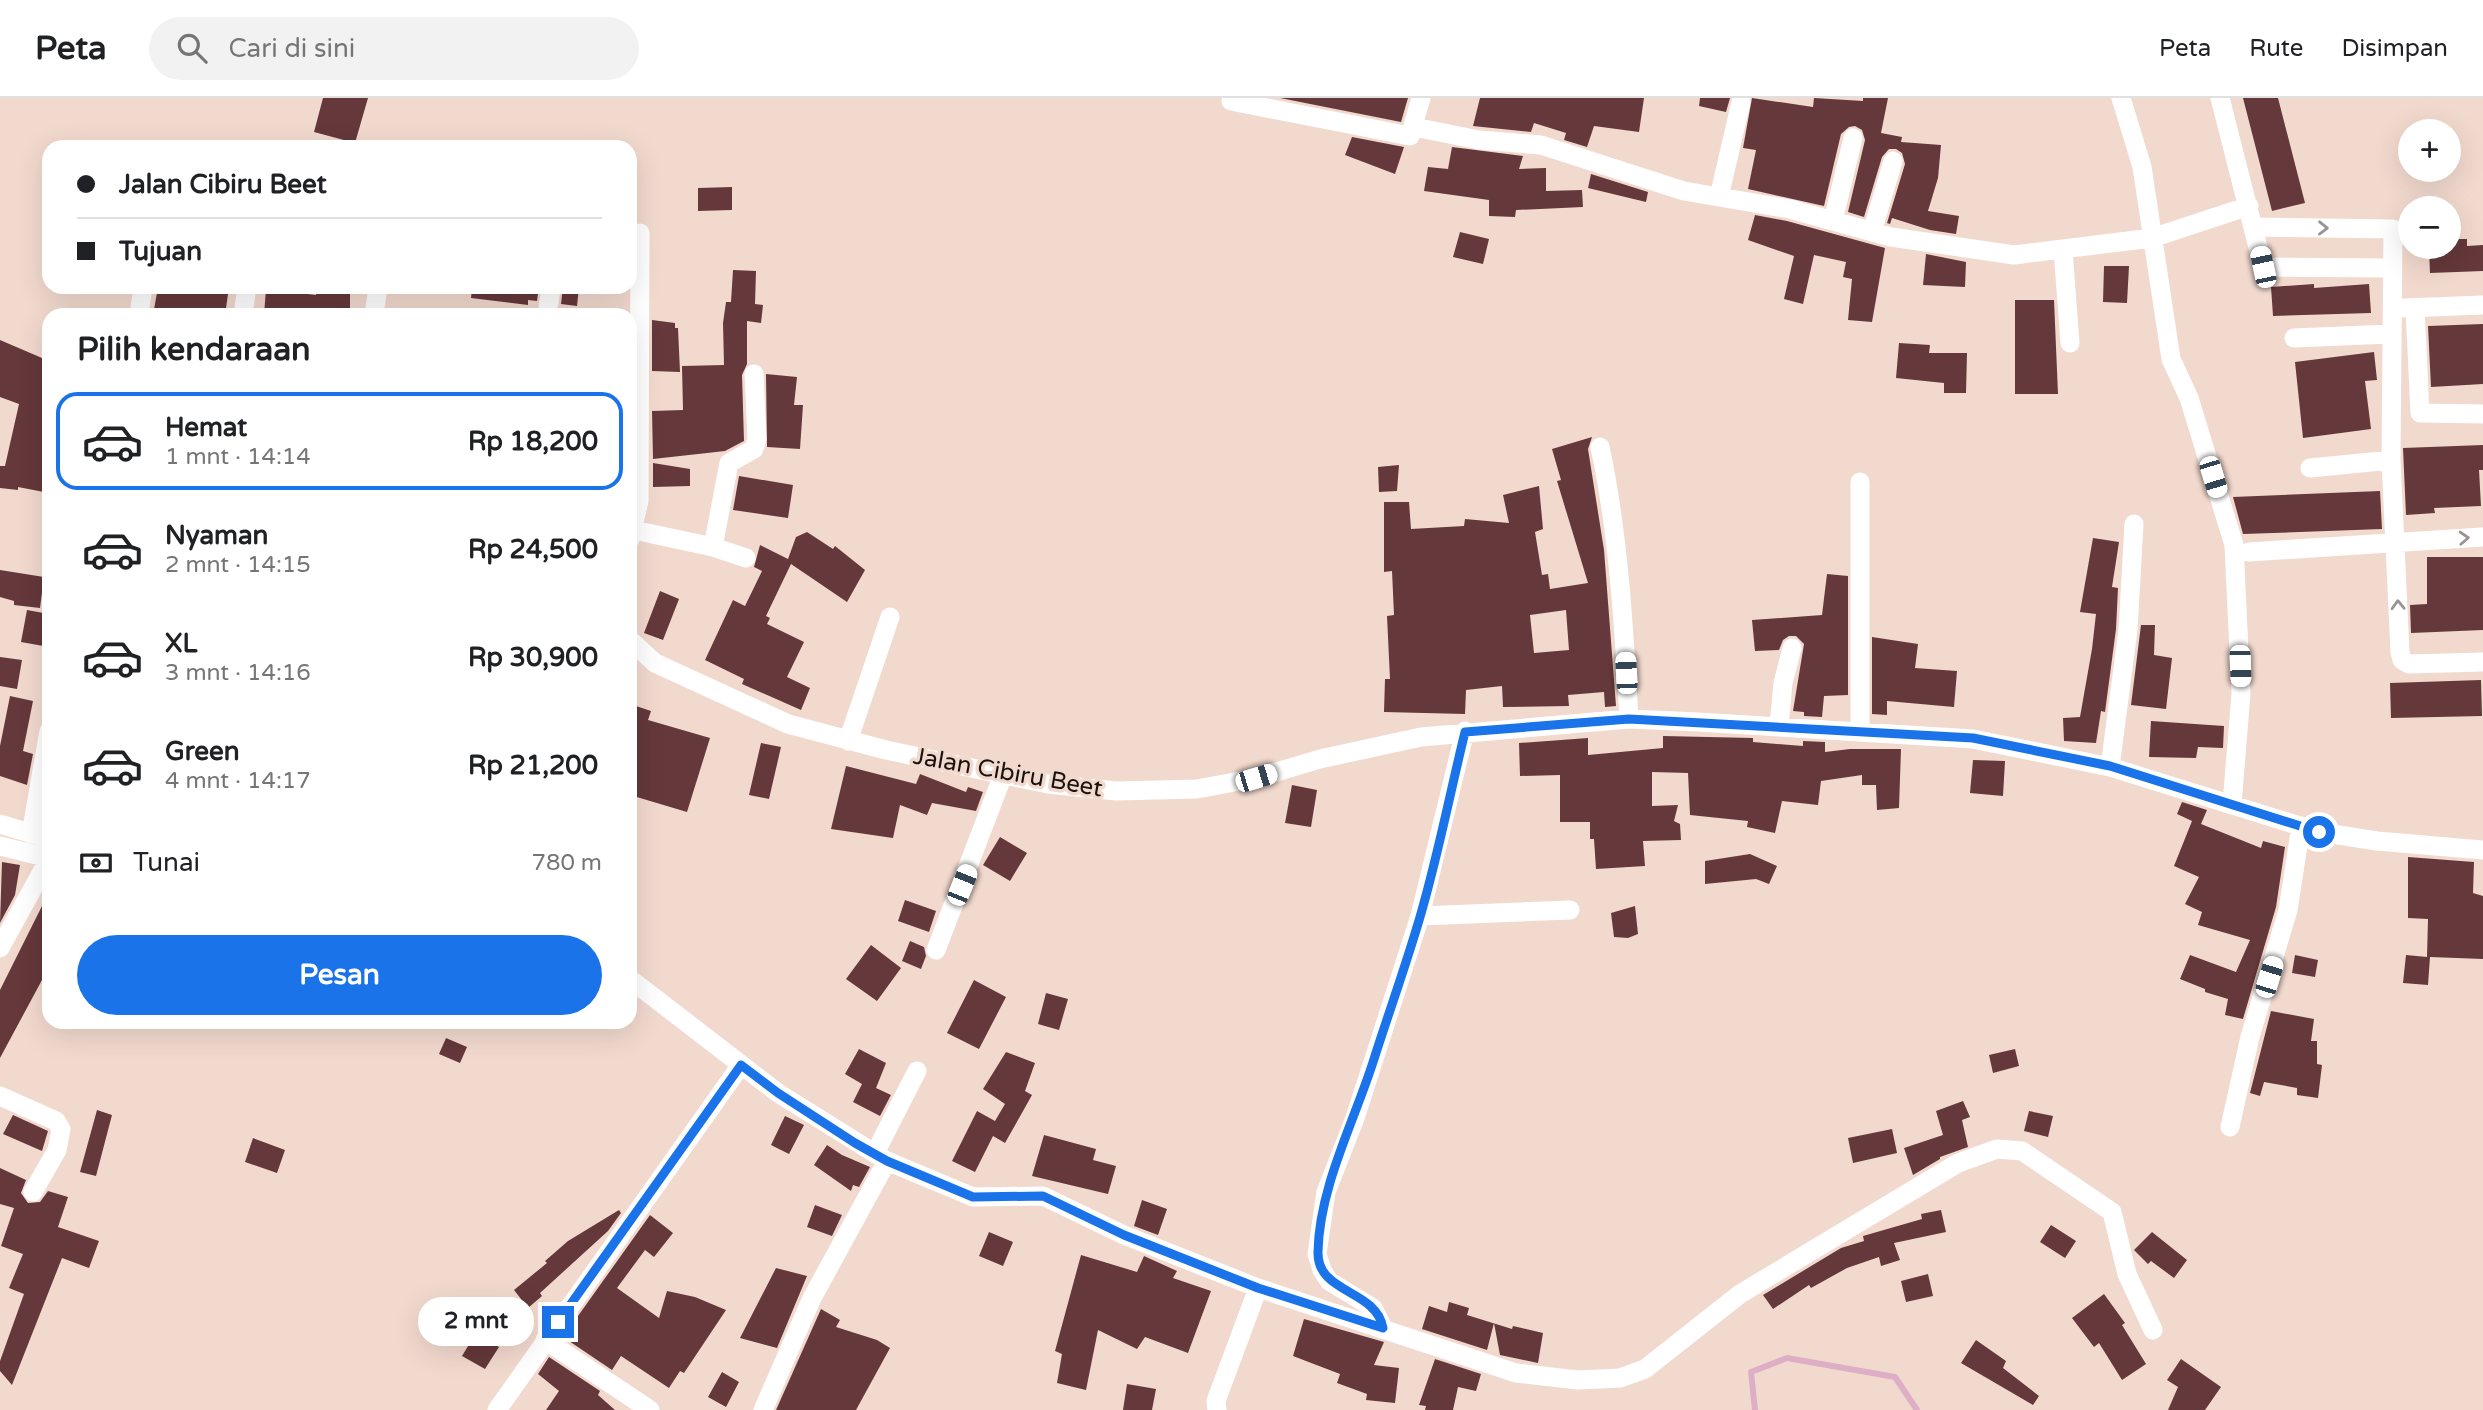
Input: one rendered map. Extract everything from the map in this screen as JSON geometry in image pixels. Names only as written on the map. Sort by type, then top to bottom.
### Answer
[{"type":"street","points":[[2121,98],[2142,167],[2171,359],[2189,398],[2234,545],[2241,694],[2232,804]]},
{"type":"street","points":[[2220,98],[2255,227],[2263,267],[2392,268]]},
{"type":"street","points":[[1231,101],[1405,136],[1412,135],[1418,99]]},
{"type":"street","points":[[1719,197],[1741,102]]},
{"type":"street","points":[[1413,127],[1479,140],[1541,145],[1684,191],[1790,209],[1872,232],[2014,255],[2152,238],[2249,206]]},
{"type":"street","points":[[1833,221],[1853,138]]},
{"type":"street","points":[[1872,232],[1893,161]]},
{"type":"street","points":[[2255,227],[2392,229],[2391,460],[2402,660],[2409,664],[2483,663]]},
{"type":"street","points":[[637,510],[640,233]]},
{"type":"street","points":[[2063,250],[2070,343]]},
{"type":"street","points":[[2392,309],[2483,304]]},
{"type":"street","points":[[2415,308],[2420,413],[2483,414]]},
{"type":"street","points":[[2294,338],[2390,334]]},
{"type":"street","points":[[713,547],[729,463],[754,449],[757,439],[754,374]]},
{"type":"street","points":[[1600,447],[1623,627],[1629,719]]},
{"type":"street","points":[[2311,468],[2391,460]]},
{"type":"street","points":[[1860,482],[1860,732]]},
{"type":"street","points":[[2110,766],[2127,631],[2134,524]]},
{"type":"street","points":[[637,536],[713,547],[746,558]]},
{"type":"street","points":[[2249,552],[2483,537]]},
{"type":"street","points":[[848,741],[890,617]]},
{"type":"street","name":"Jalan Cibiru Beet","points":[[637,646],[655,663],[694,684],[788,724],[848,741],[1048,784],[1116,791],[1197,789],[1256,778],[1371,748],[1465,732],[1629,719],[1973,738],[2110,766],[2301,826],[2378,841],[2483,850]]},
{"type":"street","points":[[1779,726],[1783,683],[1792,648]]},
{"type":"street","points":[[1383,1328],[1373,1308],[1329,1281],[1317,1254],[1326,1192],[1355,1118],[1420,916],[1465,732]]},
{"type":"street","points":[[936,950],[1003,775]]},
{"type":"street","points":[[0,824],[40,836],[42,813]]},
{"type":"street","points":[[2230,1127],[2250,1037],[2288,910],[2301,826]]},
{"type":"street","points":[[0,846],[42,857]]},
{"type":"street","points":[[1,943],[42,871]]},
{"type":"street","points":[[1420,916],[1570,910]]},
{"type":"street","points":[[637,984],[778,1093],[881,1157],[973,1197],[1043,1196],[1124,1235],[1258,1288],[1516,1373],[1578,1380],[1620,1378],[1645,1369],[1740,1294],[1958,1163],[1997,1149],[2022,1151],[2112,1212],[2127,1274],[2153,1330]]},
{"type":"street","points":[[497,1410],[741,1065]]},
{"type":"street","points":[[762,1410],[812,1298],[881,1157],[917,1071]]},
{"type":"street","points":[[0,1096],[56,1121],[61,1129],[57,1150],[33,1192]]},
{"type":"street","points":[[1217,1410],[1216,1401],[1258,1288]]},
{"type":"street","points":[[545,1340],[650,1410]]},
{"type":"building","points":[[323,98],[368,98],[356,140],[344,140],[314,132]]},
{"type":"building","points":[[1280,98],[1408,98],[1401,122]]},
{"type":"building","points":[[1480,98],[1644,98],[1639,132],[1594,126],[1587,147],[1564,140],[1566,133],[1534,123],[1531,132],[1473,126]]},
{"type":"building","points":[[1700,98],[1730,98],[1726,112],[1699,106]]},
{"type":"building","points":[[1752,98],[1813,107],[1814,98],[1863,101],[1863,98],[1888,98],[1881,133],[1902,137],[1901,142],[1941,145],[1938,178],[1928,211],[1959,216],[1956,234],[1930,230],[1892,218],[1890,224],[1887,223],[1905,164],[1902,153],[1896,149],[1889,149],[1882,157],[1864,217],[1848,212],[1865,140],[1862,130],[1855,126],[1849,127],[1841,134],[1824,206],[1748,189],[1756,150],[1743,148]]},
{"type":"building","points":[[2243,98],[2278,98],[2305,203],[2272,211]]},
{"type":"building","points":[[1352,137],[1404,147],[1395,174],[1345,155]]},
{"type":"building","points":[[1452,147],[1523,156],[1519,169],[1546,168],[1546,191],[1582,190],[1583,207],[1516,210],[1515,217],[1489,216],[1489,200],[1424,191],[1428,167],[1448,169]]},
{"type":"building","points":[[1591,174],[1648,192],[1646,202],[1588,188]]},
{"type":"building","points":[[732,187],[732,210],[698,211],[698,188]]},
{"type":"building","points":[[1755,215],[1885,248],[1872,322],[1848,320],[1852,279],[1843,277],[1846,262],[1814,255],[1803,304],[1784,299],[1794,256],[1748,240]]},
{"type":"building","points":[[1460,232],[1489,239],[1483,264],[1453,257]]},
{"type":"building","points":[[2461,239],[2467,239],[2467,246],[2483,245],[2483,271],[2430,273],[2429,259],[2461,259]]},
{"type":"building","points":[[1926,254],[1966,262],[1965,287],[1923,285]]},
{"type":"building","points":[[2104,266],[2129,266],[2127,303],[2103,302]]},
{"type":"building","points":[[733,270],[756,271],[755,304],[763,305],[761,323],[747,321],[747,364],[742,375],[744,441],[725,451],[653,459],[652,411],[683,410],[682,366],[724,365],[723,323],[726,302],[731,302]]},
{"type":"building","points":[[2314,284],[2314,288],[2369,284],[2371,313],[2273,316],[2271,287]]},
{"type":"building","points":[[157,294],[228,294],[226,308],[154,308]]},
{"type":"building","points":[[266,294],[350,294],[350,308],[265,308]]},
{"type":"building","points":[[471,294],[538,294],[537,301],[528,300],[528,305],[471,298]]},
{"type":"building","points":[[562,294],[578,294],[577,306],[561,304]]},
{"type":"building","points":[[2015,300],[2054,300],[2058,394],[2015,394]]},
{"type":"building","points":[[652,320],[675,323],[675,328],[678,328],[680,372],[652,371]]},
{"type":"building","points":[[2483,324],[2483,384],[2431,387],[2428,326]]},
{"type":"building","points":[[0,340],[42,358],[42,492],[18,487],[18,490],[0,488],[0,466],[5,466],[19,404],[0,397]]},
{"type":"building","points":[[1899,343],[1930,345],[1929,353],[1967,353],[1966,393],[1944,393],[1944,383],[1896,378]]},
{"type":"building","points":[[2374,352],[2377,380],[2365,381],[2371,429],[2303,438],[2295,362]]},
{"type":"building","points":[[766,374],[797,377],[794,405],[803,405],[800,449],[767,447]]},
{"type":"building","points":[[1592,437],[1588,449],[1604,550],[1616,706],[1605,707],[1604,692],[1568,695],[1569,706],[1503,707],[1502,686],[1466,690],[1465,714],[1384,712],[1385,679],[1390,679],[1387,616],[1394,615],[1392,571],[1384,572],[1384,502],[1409,502],[1411,529],[1464,526],[1465,519],[1509,523],[1503,495],[1539,486],[1543,529],[1535,532],[1542,575],[1548,574],[1550,589],[1588,583],[1557,481],[1561,480],[1552,449]],"holes":[[[1566,610],[1569,650],[1534,653],[1530,615]]]},
{"type":"building","points":[[2483,445],[2483,470],[2479,470],[2481,506],[2434,508],[2435,513],[2406,515],[2403,448]]},
{"type":"building","points":[[653,463],[690,469],[690,486],[653,487]]},
{"type":"building","points":[[1399,465],[1397,491],[1379,492],[1378,467]]},
{"type":"building","points":[[739,476],[793,485],[788,518],[733,510]]},
{"type":"building","points":[[2380,491],[2382,529],[2243,534],[2233,497]]},
{"type":"building","points":[[807,532],[833,549],[835,546],[865,570],[847,602],[791,564],[766,616],[770,618],[767,624],[804,642],[787,677],[810,688],[801,710],[742,684],[744,679],[705,660],[733,600],[745,606],[762,571],[754,567],[760,545],[788,559],[796,537]]},
{"type":"building","points":[[2093,538],[2119,542],[2112,587],[2118,588],[2116,629],[2105,712],[2101,711],[2096,743],[2064,741],[2063,718],[2080,717],[2092,649],[2096,614],[2080,612]]},
{"type":"building","points":[[2427,557],[2483,557],[2483,630],[2411,633],[2410,605],[2427,604]]},
{"type":"building","points":[[0,570],[42,577],[40,608],[14,605],[14,601],[0,597]]},
{"type":"building","points":[[1827,574],[1848,576],[1848,695],[1824,696],[1822,717],[1804,716],[1804,712],[1793,711],[1804,644],[1796,636],[1789,636],[1783,640],[1779,650],[1755,651],[1752,620],[1822,615]]},
{"type":"building","points":[[660,591],[679,599],[663,640],[644,633]]},
{"type":"building","points":[[27,610],[42,613],[42,646],[21,642]]},
{"type":"building","points":[[2141,625],[2155,625],[2154,655],[2172,658],[2166,709],[2131,705]]},
{"type":"building","points":[[1872,637],[1918,644],[1915,668],[1957,671],[1954,707],[1887,701],[1887,715],[1872,714]]},
{"type":"building","points":[[0,657],[22,660],[17,689],[0,686]]},
{"type":"building","points":[[2481,680],[2482,716],[2391,718],[2390,683]]},
{"type":"building","points":[[10,696],[33,701],[23,751],[33,754],[27,785],[0,776],[0,746]]},
{"type":"building","points":[[637,706],[651,711],[648,720],[710,738],[687,812],[637,797]]},
{"type":"building","points":[[2151,721],[2224,726],[2223,748],[2198,747],[2196,758],[2149,757]]},
{"type":"building","points":[[1663,736],[1753,738],[1753,742],[1803,746],[1803,741],[1825,742],[1825,752],[1901,749],[1899,808],[1877,810],[1876,785],[1862,785],[1862,775],[1821,781],[1818,805],[1782,801],[1775,833],[1747,827],[1748,821],[1690,815],[1688,773],[1652,772],[1652,806],[1678,805],[1674,821],[1680,824],[1681,840],[1643,841],[1645,866],[1596,869],[1594,839],[1590,839],[1590,822],[1560,822],[1560,775],[1520,776],[1519,743],[1588,738],[1588,755],[1663,748]]},
{"type":"building","points":[[761,743],[781,747],[769,799],[749,795]]},
{"type":"building","points":[[1973,760],[2005,761],[2003,796],[1970,793]]},
{"type":"building","points":[[846,766],[916,784],[920,774],[966,792],[968,787],[983,792],[976,811],[932,803],[927,815],[900,805],[893,838],[831,829]]},
{"type":"building","points":[[1292,785],[1317,790],[1311,827],[1285,823]]},
{"type":"building","points":[[2182,802],[2207,810],[2201,824],[2261,848],[2263,841],[2285,847],[2276,907],[2243,1019],[2225,1015],[2228,999],[2205,992],[2205,989],[2180,979],[2190,955],[2236,972],[2250,940],[2198,925],[2202,912],[2185,904],[2199,877],[2174,866],[2192,821],[2177,814]]},
{"type":"building","points":[[1000,837],[1027,853],[1010,881],[983,865]]},
{"type":"building","points":[[1750,854],[1777,866],[1769,884],[1756,879],[1705,884],[1705,861]]},
{"type":"building","points":[[2408,857],[2474,862],[2473,893],[2483,896],[2483,959],[2430,957],[2428,985],[2403,983],[2406,955],[2427,957],[2428,919],[2408,918]]},
{"type":"building","points":[[2,862],[20,865],[15,895],[0,923]]},
{"type":"building","points":[[905,900],[936,911],[929,932],[898,921]]},
{"type":"building","points":[[42,906],[42,980],[0,1058],[0,990]]},
{"type":"building","points":[[1635,906],[1638,934],[1628,938],[1614,937],[1611,913]]},
{"type":"building","points":[[910,941],[924,947],[926,956],[921,969],[902,961]]},
{"type":"building","points":[[871,945],[901,968],[877,1001],[846,979]]},
{"type":"building","points":[[2295,955],[2318,960],[2315,977],[2292,973]]},
{"type":"building","points":[[974,980],[1006,997],[979,1049],[947,1033]]},
{"type":"building","points":[[1046,993],[1068,999],[1059,1030],[1038,1024]]},
{"type":"building","points":[[2271,1011],[2314,1019],[2311,1041],[2317,1041],[2317,1064],[2322,1065],[2318,1098],[2297,1095],[2297,1088],[2264,1082],[2260,1096],[2250,1093]]},
{"type":"building","points":[[446,1038],[467,1047],[460,1063],[439,1054]]},
{"type":"building","points":[[859,1049],[886,1063],[876,1088],[891,1095],[880,1116],[853,1102],[862,1084],[845,1074]]},
{"type":"building","points":[[2015,1049],[2019,1066],[1993,1073],[1989,1055]]},
{"type":"building","points":[[1006,1052],[1035,1063],[1025,1091],[1032,1095],[1005,1143],[993,1136],[975,1172],[952,1161],[977,1111],[995,1121],[1005,1104],[983,1089]]},
{"type":"building","points":[[1963,1101],[1970,1117],[1962,1120],[1968,1147],[1940,1157],[1913,1175],[1904,1148],[1943,1135],[1936,1111]]},
{"type":"building","points":[[97,1110],[112,1115],[96,1176],[80,1172]]},
{"type":"building","points":[[2029,1111],[2053,1116],[2048,1137],[2024,1131]]},
{"type":"building","points":[[13,1115],[48,1131],[42,1151],[3,1134]]},
{"type":"building","points":[[785,1116],[804,1125],[789,1154],[771,1145]]},
{"type":"building","points":[[1892,1129],[1897,1153],[1853,1163],[1848,1138]]},
{"type":"building","points":[[1044,1135],[1096,1149],[1093,1160],[1116,1166],[1108,1194],[1032,1176]]},
{"type":"building","points":[[253,1138],[285,1150],[277,1173],[245,1162]]},
{"type":"building","points":[[827,1145],[870,1167],[859,1187],[853,1185],[851,1191],[814,1165]]},
{"type":"building","points":[[0,1168],[26,1180],[21,1193],[28,1203],[40,1202],[48,1191],[68,1197],[58,1227],[99,1241],[89,1268],[62,1258],[12,1385],[0,1371],[0,1361],[24,1294],[9,1288],[23,1254],[1,1246],[14,1208],[0,1204]]},
{"type":"building","points":[[1142,1200],[1167,1209],[1158,1235],[1134,1226]]},
{"type":"building","points":[[815,1205],[842,1215],[832,1236],[807,1227]]},
{"type":"building","points":[[619,1210],[621,1213],[608,1231],[540,1293],[542,1296],[528,1308],[514,1290],[547,1263],[545,1261],[568,1241]]},
{"type":"building","points":[[1941,1210],[1946,1232],[1894,1243],[1900,1260],[1881,1266],[1879,1257],[1847,1268],[1811,1288],[1809,1285],[1773,1309],[1763,1295],[1841,1248],[1864,1241],[1863,1236],[1922,1219],[1921,1214]]},
{"type":"building","points":[[650,1215],[673,1233],[654,1257],[645,1250],[617,1288],[659,1318],[667,1291],[695,1297],[726,1310],[684,1373],[680,1371],[669,1388],[621,1356],[612,1370],[563,1337]]},
{"type":"building","points":[[2051,1225],[2076,1241],[2065,1258],[2040,1242]]},
{"type":"building","points":[[989,1232],[1013,1242],[1003,1266],[979,1256]]},
{"type":"building","points":[[2152,1232],[2187,1260],[2174,1278],[2151,1261],[2148,1264],[2134,1250]]},
{"type":"building","points":[[1081,1255],[1137,1272],[1144,1256],[1177,1271],[1173,1278],[1211,1291],[1188,1353],[1145,1337],[1137,1349],[1098,1330],[1086,1390],[1057,1383],[1062,1354],[1055,1351]]},
{"type":"building","points":[[776,1268],[807,1276],[777,1348],[740,1338]]},
{"type":"building","points":[[1928,1274],[1933,1296],[1906,1302],[1901,1281]]},
{"type":"building","points":[[2104,1294],[2125,1323],[2122,1325],[2146,1364],[2122,1380],[2099,1343],[2094,1347],[2072,1318]]},
{"type":"building","points":[[1449,1302],[1469,1308],[1467,1315],[1494,1323],[1487,1350],[1422,1329],[1429,1306],[1447,1312]]},
{"type":"building","points":[[821,1309],[840,1320],[836,1327],[877,1340],[890,1348],[856,1410],[776,1410]]},
{"type":"building","points":[[1304,1319],[1384,1342],[1374,1365],[1399,1368],[1395,1403],[1366,1400],[1367,1394],[1337,1383],[1340,1374],[1293,1356]]},
{"type":"building","points":[[1494,1323],[1512,1329],[1513,1326],[1543,1333],[1538,1363],[1500,1355]]},
{"type":"building","points":[[476,1333],[499,1347],[485,1369],[462,1356]]},
{"type":"building","points":[[1976,1340],[2006,1361],[2003,1368],[2039,1396],[2033,1405],[1961,1363]]},
{"type":"building","points":[[549,1357],[600,1391],[598,1395],[615,1410],[546,1410],[559,1391],[538,1374]]},
{"type":"building","points":[[1435,1359],[1481,1374],[1476,1391],[1458,1387],[1453,1410],[1425,1410],[1426,1406],[1419,1405]]},
{"type":"building","points":[[2181,1359],[2221,1387],[2205,1410],[2168,1410],[2178,1387],[2167,1380]]},
{"type":"building","points":[[722,1372],[739,1382],[726,1407],[708,1397]]},
{"type":"building","points":[[1127,1384],[1156,1389],[1152,1410],[1123,1410]]},
{"type":"waterway","points":[[1755,1410],[1751,1372],[1787,1358],[1895,1377],[1917,1410]]},
{"type":"route","points":[[558,1322],[741,1065],[778,1093],[855,1143],[887,1161],[973,1197],[1043,1196],[1124,1235],[1258,1288],[1383,1328],[1380,1315],[1373,1308],[1329,1281],[1317,1254],[1326,1192],[1355,1118],[1420,916],[1465,732],[1629,719],[1973,738],[2110,766],[2319,832]]}]
